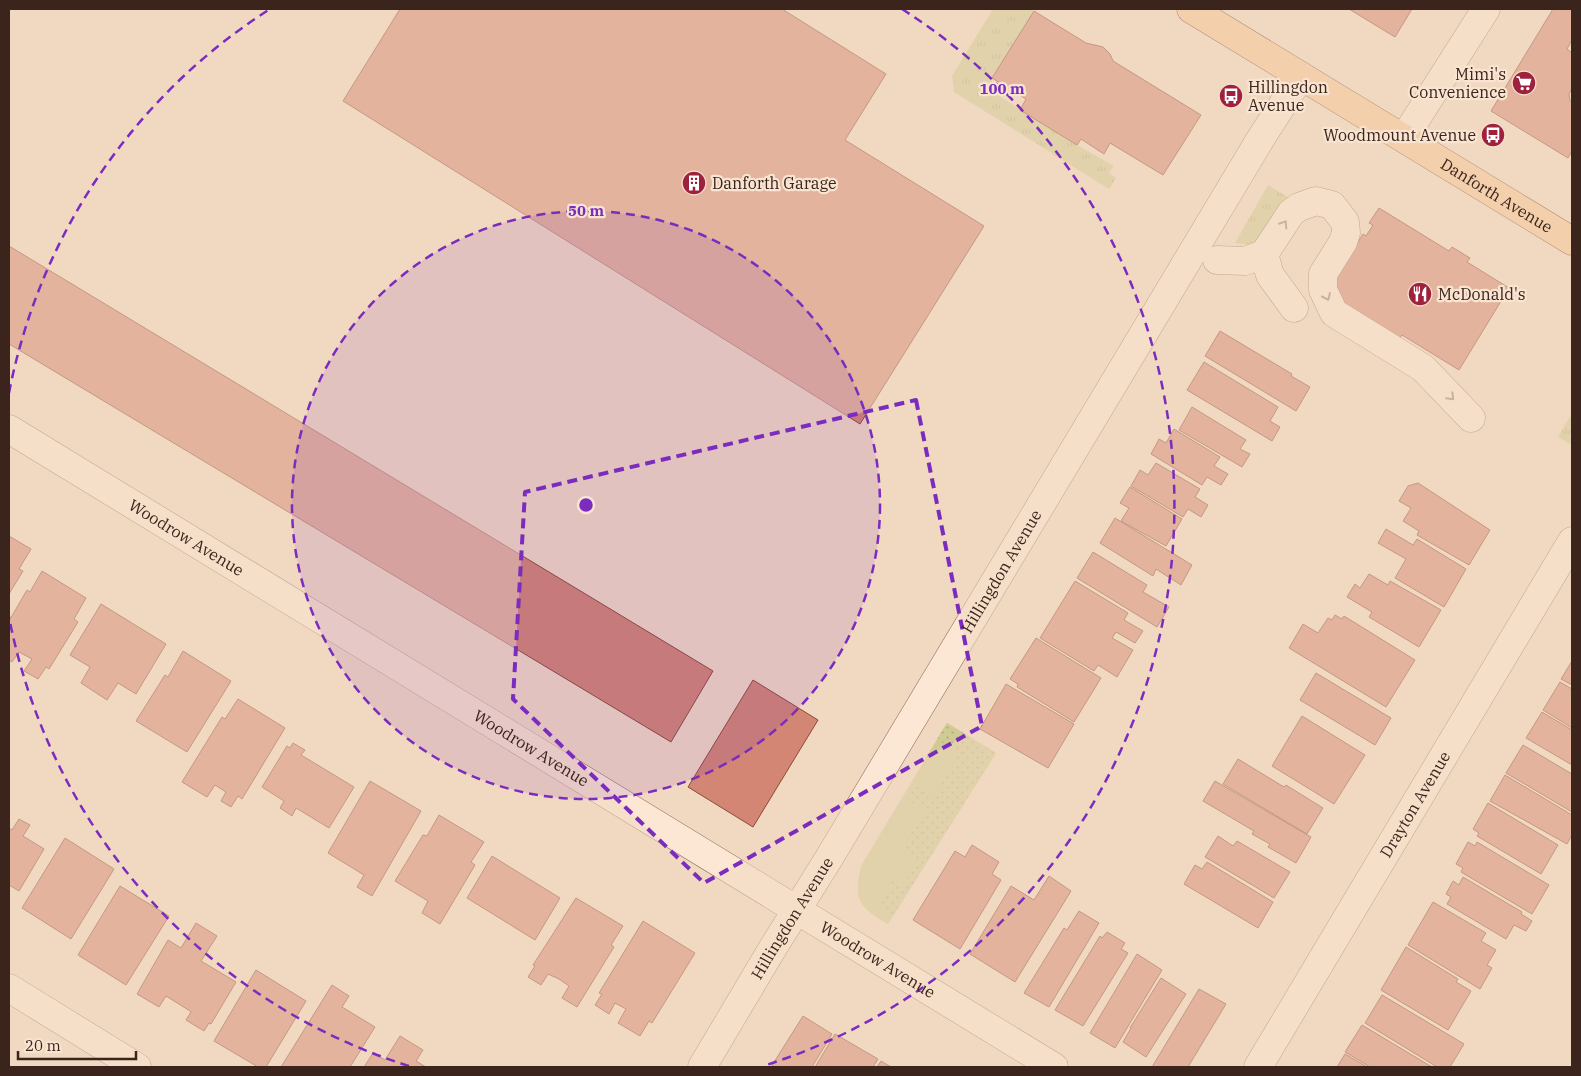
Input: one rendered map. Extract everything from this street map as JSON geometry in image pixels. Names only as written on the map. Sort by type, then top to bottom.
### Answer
[{"type":"main road","name":"Danforth Avenue","points":[[1191,9],[1572,241]]},
{"type":"street","points":[[1404,138],[1486,9]]},
{"type":"street","name":"Hillingdon Avenue","points":[[702,1067],[1261,138],[1301,76]]},
{"type":"street","points":[[1217,260],[1245,261],[1264,254],[1291,213],[1299,207],[1316,201],[1332,205],[1345,222],[1346,233],[1343,242],[1323,274],[1323,290],[1334,313],[1423,368],[1471,418]]},
{"type":"street","points":[[1264,254],[1270,275],[1294,308]]},
{"type":"street","name":"Woodrow Avenue","points":[[9,429],[1054,1067]]},
{"type":"street","name":"Drayton Avenue","points":[[1258,1067],[1572,541]]},
{"type":"street","points":[[9,988],[138,1067]]},
{"type":"highlighted area","points":[[916,400],[982,726],[704,883],[513,699],[525,492]]},
{"type":"green space","points":[[993,9],[1030,9],[1034,11],[992,78],[991,91],[1114,166],[1109,173],[1116,178],[1109,189],[954,92],[952,76]]},
{"type":"green space","points":[[1268,185],[1289,198],[1258,241],[1249,245],[1235,243]]},
{"type":"green space","points":[[1572,413],[1572,445],[1558,437]]},
{"type":"green space","points":[[947,723],[996,753],[888,924],[864,907],[860,900],[858,885],[862,864]]},
{"type":"green space","points":[[947,723],[996,753],[891,919],[881,905],[893,880],[902,885],[918,860],[901,849],[925,811],[907,799],[916,786],[934,796],[959,753],[937,739]]},
{"type":"building","name":"Danforth Garage","points":[[400,9],[782,9],[886,74],[845,140],[984,226],[860,424],[343,101]]},
{"type":"building","points":[[1349,9],[1412,9],[1395,37]]},
{"type":"building","points":[[1553,9],[1572,9],[1572,40],[1567,49],[1572,53],[1572,89],[1569,94],[1570,101],[1572,100],[1572,151],[1568,158],[1491,111]]},
{"type":"building","points":[[1034,11],[1086,43],[1103,47],[1110,54],[1113,61],[1201,115],[1163,175],[1110,143],[1104,154],[1081,139],[1077,145],[1020,110],[1026,99],[992,78]]},
{"type":"building","name":"McDonald's","points":[[1379,208],[1449,251],[1452,247],[1470,258],[1467,262],[1509,288],[1459,370],[1402,335],[1397,341],[1337,301],[1333,283],[1363,234],[1366,236],[1373,225],[1369,223]]},
{"type":"building","points":[[9,246],[713,671],[671,742],[9,344]]},
{"type":"building","points":[[1220,331],[1292,374],[1291,376],[1310,387],[1296,411],[1205,356]]},
{"type":"building","points":[[1204,362],[1278,407],[1270,421],[1280,427],[1272,441],[1187,390]]},
{"type":"building","points":[[1192,407],[1246,440],[1240,449],[1250,454],[1242,467],[1179,430]]},
{"type":"building","points":[[1174,429],[1220,457],[1214,466],[1228,474],[1221,485],[1207,477],[1202,485],[1151,454],[1159,439],[1166,443]]},
{"type":"building","points":[[1156,463],[1200,489],[1195,497],[1208,505],[1201,517],[1188,509],[1183,517],[1131,486],[1140,470],[1148,475]]},
{"type":"building","points":[[1418,483],[1490,530],[1469,565],[1417,535],[1419,531],[1403,521],[1411,508],[1399,501],[1408,486]]},
{"type":"building","points":[[1130,487],[1182,519],[1166,546],[1121,521],[1129,508],[1120,503]]},
{"type":"building","points":[[1115,518],[1192,565],[1181,585],[1156,569],[1153,576],[1100,543]]},
{"type":"building","points":[[1386,529],[1413,545],[1417,539],[1466,569],[1444,607],[1395,578],[1406,559],[1378,543]]},
{"type":"building","points":[[9,536],[31,549],[19,569],[23,571],[9,594]]},
{"type":"building","points":[[1093,552],[1147,585],[1143,592],[1169,607],[1157,627],[1077,578]]},
{"type":"building","points":[[42,571],[86,598],[74,619],[78,622],[49,669],[46,667],[38,679],[24,671],[32,659],[19,652],[12,662],[9,660],[9,621],[27,590],[30,592]]},
{"type":"building","points":[[1369,574],[1388,585],[1390,581],[1441,610],[1419,647],[1369,617],[1372,612],[1347,597],[1355,584],[1360,588]]},
{"type":"building","points":[[1075,581],[1128,613],[1124,620],[1143,631],[1135,643],[1116,632],[1112,638],[1133,650],[1117,677],[1098,665],[1094,671],[1040,638]]},
{"type":"building","points":[[101,604],[166,644],[136,694],[118,683],[107,700],[81,683],[90,667],[70,655]]},
{"type":"building","points":[[1335,615],[1342,619],[1344,616],[1415,660],[1386,707],[1289,648],[1303,624],[1318,633],[1328,618],[1332,620]]},
{"type":"building","points":[[1036,638],[1101,678],[1074,722],[1017,687],[1018,684],[1010,679]]},
{"type":"building","points":[[183,651],[231,681],[187,752],[136,721],[165,675],[168,677]]},
{"type":"building","points":[[1572,661],[1572,685],[1561,679]]},
{"type":"building","points":[[1316,673],[1391,718],[1375,745],[1300,700]]},
{"type":"building","points":[[753,680],[818,720],[753,827],[688,787]]},
{"type":"building","points":[[1560,682],[1572,689],[1572,728],[1543,710]]},
{"type":"building","points":[[1006,684],[1074,724],[1048,768],[980,729]]},
{"type":"building","points":[[238,699],[285,728],[242,799],[238,796],[231,807],[221,801],[226,792],[215,785],[207,797],[182,782],[222,717],[225,719]]},
{"type":"building","points":[[1542,712],[1572,730],[1572,765],[1526,738]]},
{"type":"building","points":[[1302,716],[1365,755],[1334,804],[1272,766]]},
{"type":"building","points":[[293,743],[305,750],[301,755],[354,787],[329,828],[296,808],[292,816],[280,808],[284,801],[262,787],[287,746],[290,748]]},
{"type":"building","points":[[1523,745],[1572,774],[1572,812],[1506,773]]},
{"type":"building","points":[[1238,759],[1323,808],[1307,834],[1223,784]]},
{"type":"building","points":[[1505,775],[1572,815],[1572,835],[1567,844],[1490,801]]},
{"type":"building","points":[[370,781],[421,811],[372,896],[357,887],[364,875],[328,853]]},
{"type":"building","points":[[1215,781],[1311,837],[1296,863],[1268,847],[1270,844],[1252,834],[1254,831],[1203,801]]},
{"type":"building","points":[[1488,803],[1558,845],[1541,874],[1477,836],[1479,833],[1473,829]]},
{"type":"building","points":[[439,815],[484,842],[471,862],[475,865],[440,924],[422,913],[428,901],[395,881],[423,835],[427,836]]},
{"type":"building","points":[[19,819],[30,825],[23,836],[44,849],[19,891],[9,885],[9,828],[12,830]]},
{"type":"building","points":[[1218,836],[1233,846],[1237,841],[1290,872],[1274,898],[1205,857]]},
{"type":"building","points":[[65,838],[114,869],[71,939],[22,908]]},
{"type":"building","points":[[1468,842],[1475,846],[1477,842],[1549,885],[1532,914],[1461,872],[1463,868],[1456,864]]},
{"type":"building","points":[[972,845],[999,862],[992,874],[1001,880],[960,949],[913,920],[955,851],[965,857]]},
{"type":"building","points":[[492,856],[560,898],[535,940],[467,898]]},
{"type":"building","points":[[1207,862],[1273,902],[1258,928],[1184,884],[1195,865],[1202,869]]},
{"type":"building","points":[[1049,876],[1071,891],[1015,982],[970,954],[1011,886],[1034,900]]},
{"type":"building","points":[[1463,877],[1522,912],[1521,914],[1532,921],[1526,931],[1514,925],[1506,939],[1447,904],[1451,897],[1446,894],[1453,881],[1459,885]]},
{"type":"building","points":[[120,886],[169,916],[126,985],[78,955]]},
{"type":"building","points":[[576,898],[623,926],[611,945],[614,947],[577,1007],[562,998],[569,986],[559,979],[548,974],[541,985],[528,977],[535,966],[533,965]]},
{"type":"building","points":[[1433,902],[1486,933],[1481,941],[1496,950],[1487,965],[1492,968],[1480,989],[1408,945]]},
{"type":"building","points":[[1079,911],[1099,923],[1049,1007],[1024,993],[1064,928],[1067,930]]},
{"type":"building","points":[[643,921],[695,953],[652,1023],[649,1021],[640,1036],[618,1023],[626,1009],[615,1003],[609,1014],[595,1005],[602,994],[599,993]]},
{"type":"building","points":[[196,923],[217,936],[201,961],[236,982],[211,1024],[209,1023],[204,1031],[186,1020],[190,1011],[166,996],[159,1007],[137,994],[168,940],[181,948]]},
{"type":"building","points":[[1107,932],[1125,943],[1121,949],[1128,953],[1083,1026],[1055,1010],[1100,936],[1102,938]]},
{"type":"building","points":[[1406,947],[1458,979],[1456,982],[1471,991],[1448,1030],[1381,990]]},
{"type":"building","points":[[1137,954],[1162,970],[1115,1048],[1090,1033]]},
{"type":"building","points":[[256,970],[306,1001],[266,1067],[258,1067],[214,1041]]},
{"type":"building","points":[[1161,978],[1186,994],[1146,1057],[1123,1042]]},
{"type":"building","points":[[332,985],[349,996],[342,1007],[375,1027],[350,1067],[281,1067]]},
{"type":"building","points":[[1199,989],[1226,1004],[1188,1067],[1152,1067]]},
{"type":"building","points":[[1382,995],[1464,1044],[1450,1067],[1437,1067],[1365,1023]]},
{"type":"building","points":[[803,1016],[832,1034],[812,1067],[771,1067]]},
{"type":"building","points":[[1362,1025],[1432,1067],[1370,1067],[1345,1052]]},
{"type":"building","points":[[835,1034],[878,1059],[873,1067],[815,1067]]},
{"type":"building","points":[[400,1036],[423,1050],[416,1061],[426,1067],[364,1067],[373,1053],[385,1060]]},
{"type":"building","points":[[1345,1054],[1367,1067],[1337,1067]]},
{"type":"building","points":[[881,1061],[891,1067],[877,1067]]},
{"type":"place","name":"Mimi's Convenience","points":[[1524,83]]},
{"type":"place","name":"Hillingdon Avenue","points":[[1231,96]]},
{"type":"place","name":"Woodmount Avenue","points":[[1493,135]]},
{"type":"place","name":"Danforth Garage","points":[[694,183]]},
{"type":"place","name":"McDonald's","points":[[1420,294]]}]
